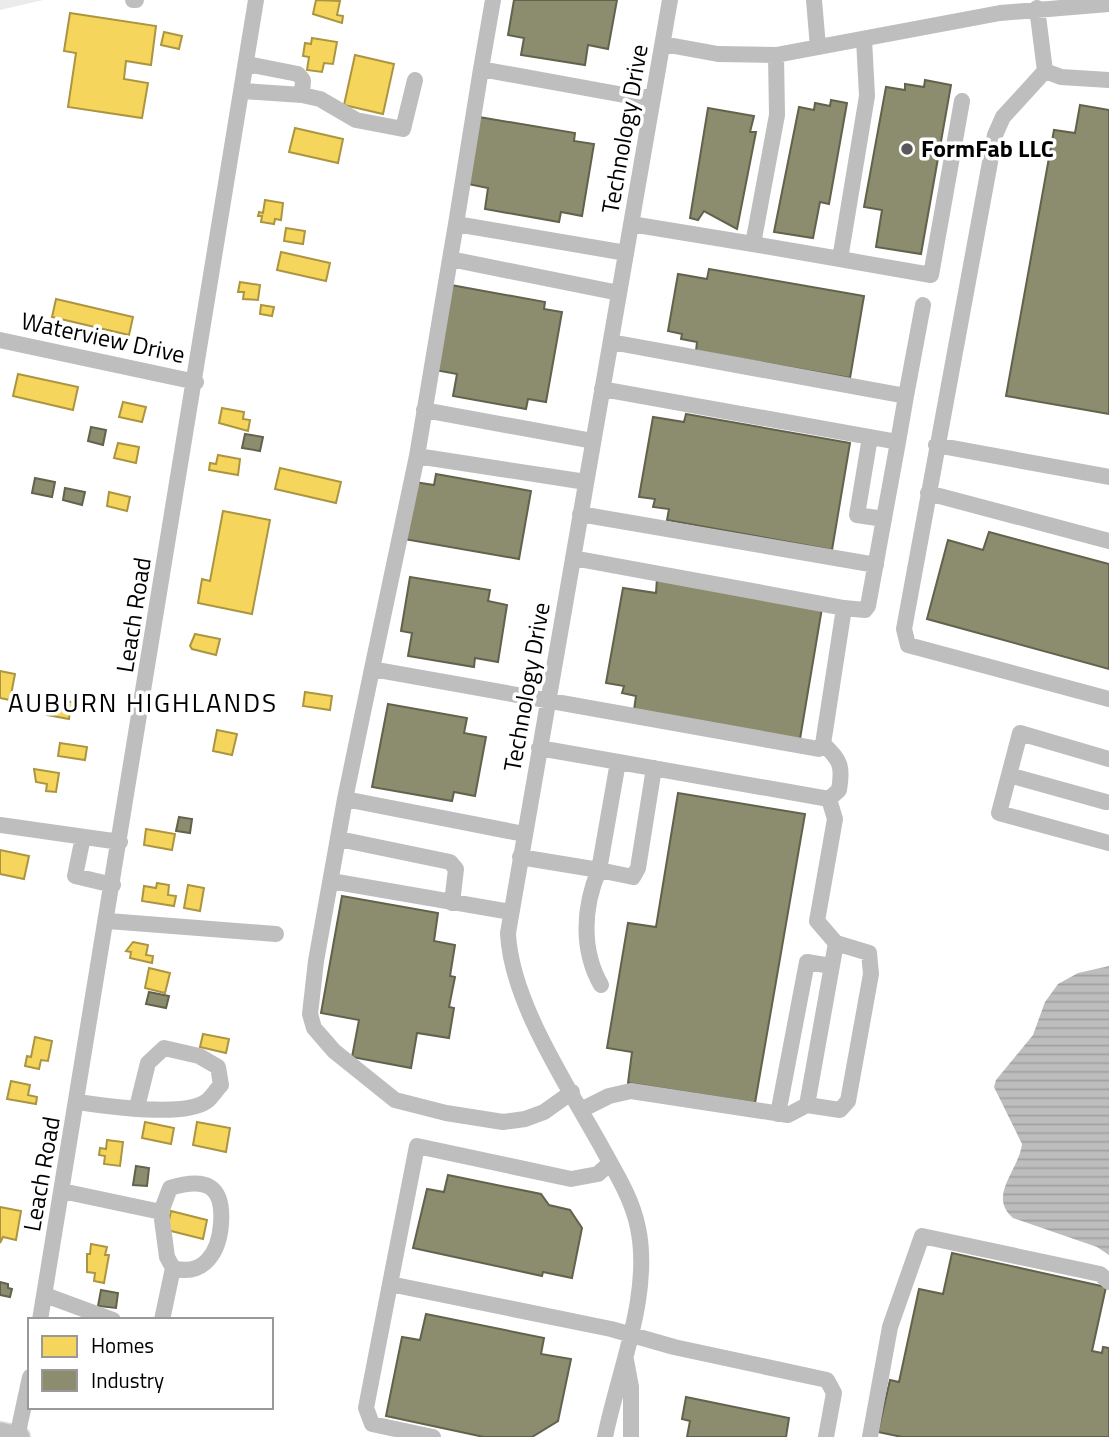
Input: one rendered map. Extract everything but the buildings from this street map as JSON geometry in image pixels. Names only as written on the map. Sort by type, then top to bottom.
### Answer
[{"type":"main road","points":[[0,1433],[18,1437]]},
{"type":"street","name":"Leach Road","points":[[40,1318],[108,921],[256,0]]},
{"type":"street","points":[[493,0],[417,457],[345,799],[310,1014],[314,1028],[334,1051],[395,1100],[446,1113],[503,1122],[525,1119],[544,1112],[572,1092]]},
{"type":"street","name":"Technology Drive","points":[[605,1437],[630,1335],[639,1286],[641,1248],[633,1210],[611,1163],[515,980],[509,953],[510,912],[670,0]]},
{"type":"street","points":[[814,0],[818,47]]},
{"type":"street","points":[[663,44],[718,54],[776,55],[1060,3],[1109,4]]},
{"type":"street","points":[[1037,8],[1045,71],[1003,117],[995,135],[904,629],[908,645],[1109,699]]},
{"type":"street","points":[[840,260],[867,96],[864,39]]},
{"type":"street","points":[[753,244],[777,115],[776,55]]},
{"type":"street","points":[[247,64],[298,74],[303,80],[302,95]]},
{"type":"street","points":[[481,69],[635,97],[653,97]]},
{"type":"street","points":[[1045,71],[1061,78],[1109,80]]},
{"type":"street","points":[[243,91],[302,95],[320,99],[356,120],[403,129],[415,80]]},
{"type":"street","points":[[631,224],[931,275],[962,101]]},
{"type":"street","points":[[456,224],[626,253]]},
{"type":"street","points":[[450,259],[619,293]]},
{"type":"street","points":[[573,558],[864,610],[868,606],[876,565],[923,305]]},
{"type":"street","name":"Waterview Drive","points":[[0,340],[196,382]]},
{"type":"street","points":[[611,342],[906,396]]},
{"type":"street","points":[[602,389],[898,442]]},
{"type":"street","points":[[424,410],[593,441]]},
{"type":"street","points":[[870,437],[857,514],[884,519]]},
{"type":"street","points":[[936,445],[1109,477]]},
{"type":"street","points":[[417,457],[586,482]]},
{"type":"street","points":[[928,493],[1109,541]]},
{"type":"street","points":[[580,514],[876,565]]},
{"type":"street","points":[[372,670],[819,749],[844,608]]},
{"type":"street","points":[[1109,759],[1020,733],[999,813],[1109,843]]},
{"type":"street","points":[[822,744],[839,758],[842,769],[839,790],[829,799]]},
{"type":"street","points":[[539,748],[829,799]]},
{"type":"street","points":[[601,985],[590,967],[586,932],[592,885],[599,870],[618,762]]},
{"type":"street","points":[[520,857],[633,877],[638,868],[654,768]]},
{"type":"street","points":[[1009,775],[1108,798]]},
{"type":"street","points":[[345,799],[524,834]]},
{"type":"street","points":[[582,1110],[609,1096],[631,1091],[788,1115],[807,1105],[840,1110],[848,1101],[871,974],[869,953],[836,943],[817,920],[835,819],[829,799]]},
{"type":"street","points":[[0,825],[120,842]]},
{"type":"street","points":[[83,837],[75,876],[113,885]]},
{"type":"street","points":[[339,839],[450,862],[456,869],[452,903]]},
{"type":"street","points":[[331,881],[510,912]]},
{"type":"street","points":[[108,921],[195,925],[276,934]]},
{"type":"street","points":[[807,1105],[836,943]]},
{"type":"street","points":[[778,1114],[807,962],[831,966]]},
{"type":"street","points":[[78,1102],[137,1107],[182,1109],[206,1102],[221,1085],[218,1067],[199,1056],[164,1048],[148,1063],[137,1107]]},
{"type":"street","points":[[433,1437],[372,1424],[366,1408],[417,1146],[571,1179],[598,1174],[611,1163]]},
{"type":"street","points":[[162,1318],[173,1268],[167,1257],[161,1212],[170,1188],[188,1182],[207,1185],[219,1193],[223,1205],[220,1240],[210,1260],[201,1268],[185,1271],[173,1268]]},
{"type":"street","points":[[62,1191],[161,1212]]},
{"type":"street","points":[[870,1437],[891,1327],[922,1236],[1100,1274],[1109,1282]]},
{"type":"street","points":[[390,1284],[827,1380],[834,1393],[826,1437]]},
{"type":"street","points":[[45,1295],[108,1318]]},
{"type":"street","name":"Technology Drive","points":[[625,1357],[631,1387],[631,1437]]},
{"type":"street","points":[[18,1437],[28,1395]]},
{"type":"shaded area","points":[[0,0],[43,0],[0,10]]},
{"type":"shaded area","points":[[1109,966],[1109,1255],[1097,1247],[1013,1218],[1006,1210],[1004,1192],[1022,1144],[994,1087],[996,1080],[1033,1035],[1045,1002],[1058,984],[1078,973]]},
{"type":"place","name":"FormFab LLC","points":[[907,149]]},
{"type":"district","name":"AUBURN HIGHLANDS","points":[[143,703]]}]
